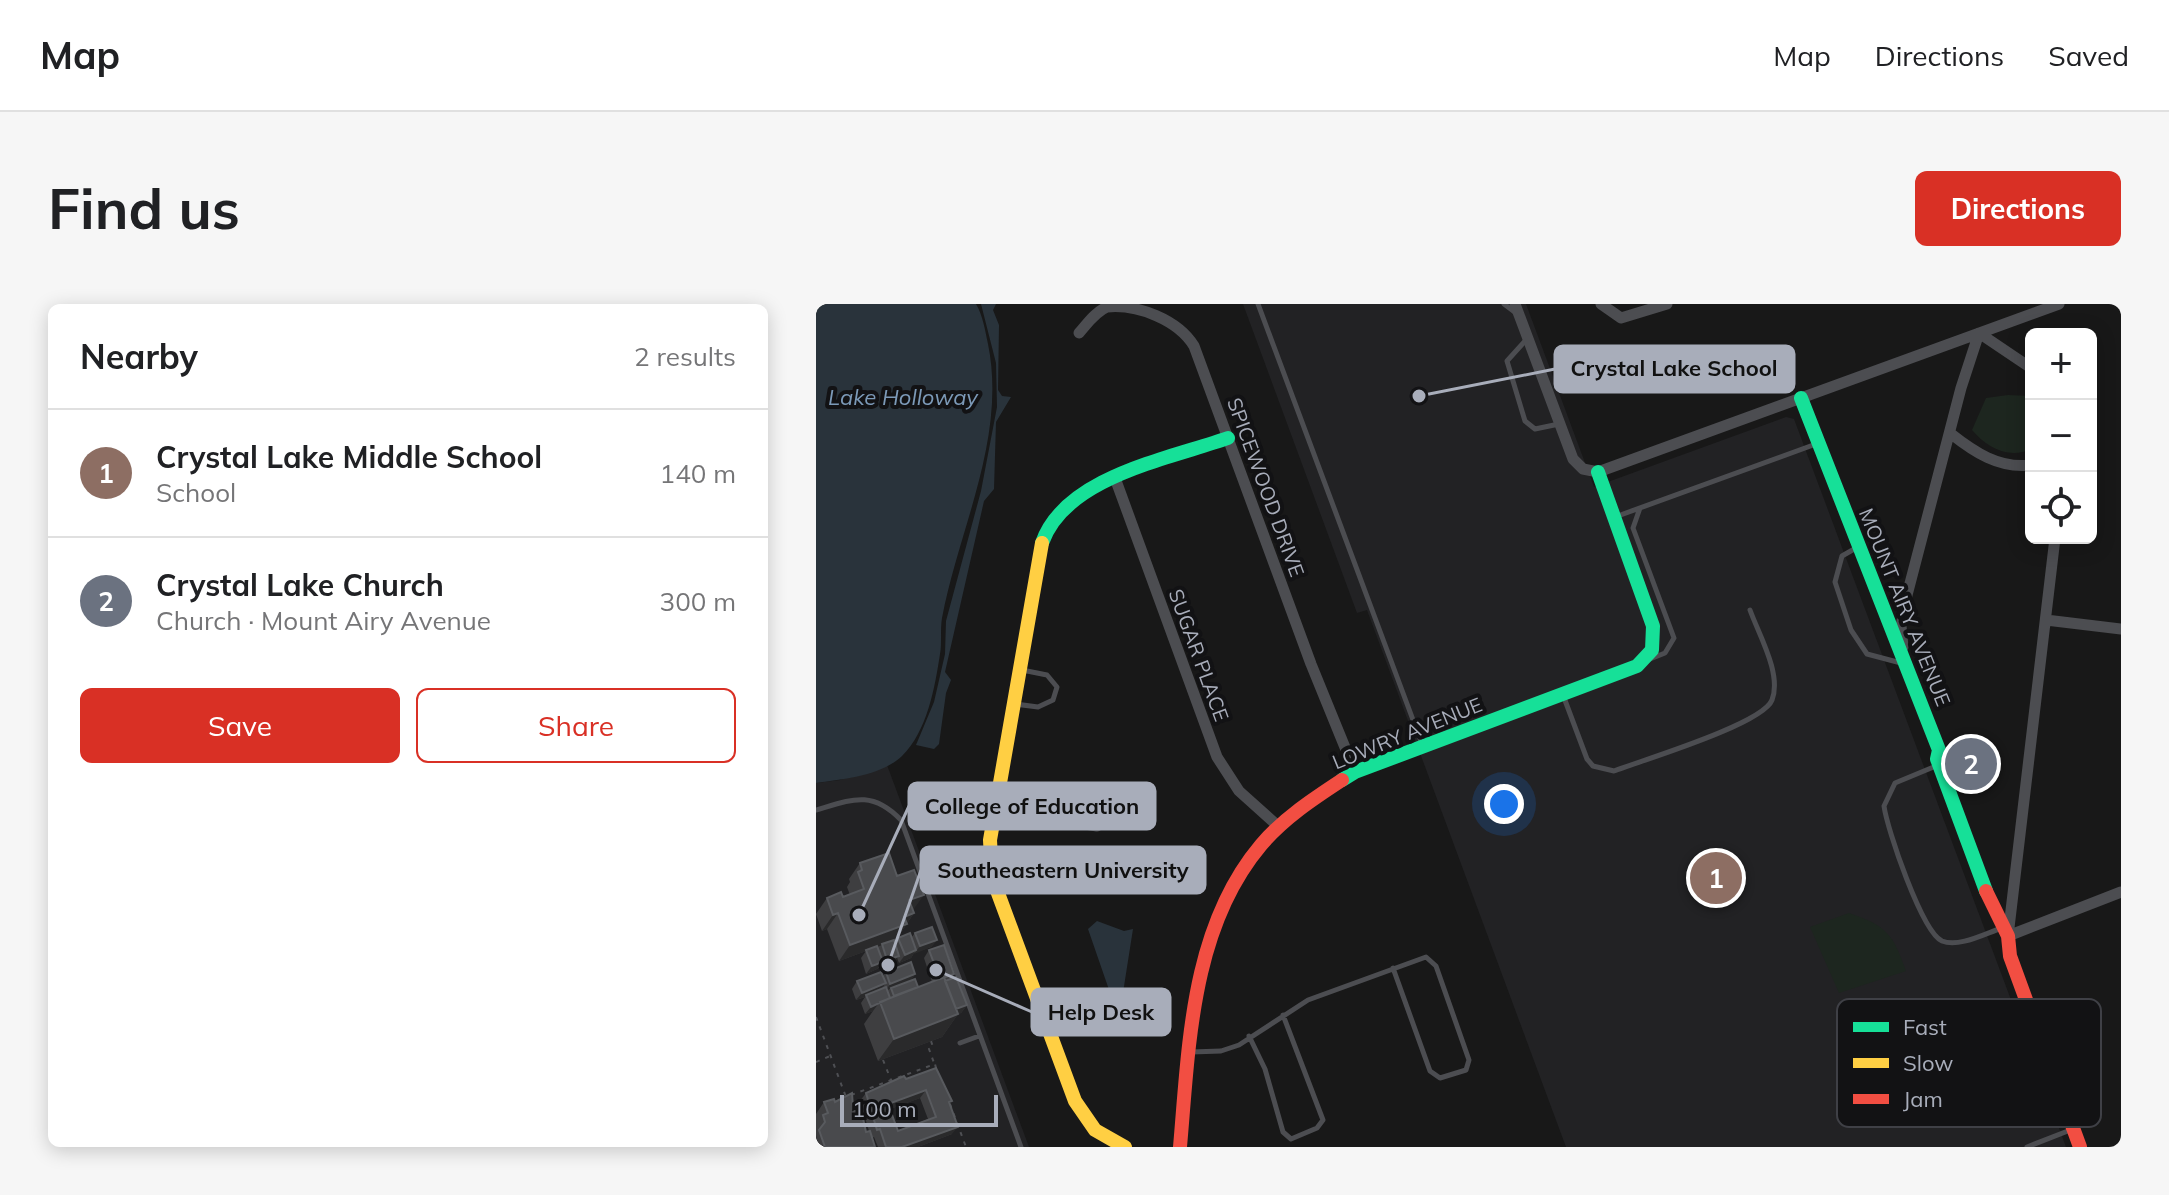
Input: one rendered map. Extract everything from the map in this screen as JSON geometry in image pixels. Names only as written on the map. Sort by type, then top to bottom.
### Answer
[{"type":"street","points":[[1601,304],[1611,313],[1631,317],[1667,304]]},
{"type":"street","points":[[1518,310],[1573,459],[1583,469],[1598,472],[2059,304]]},
{"type":"street","name":"SPICEWOOD DRIVE","points":[[1079,333],[1098,312],[1110,306],[1160,308],[1194,346],[1333,723],[1355,772]]},
{"type":"street","points":[[1979,333],[2025,364]]},
{"type":"street","points":[[1906,664],[1901,626],[1979,333]]},
{"type":"street","name":"MOUNT AIRY AVENUE","points":[[1801,398],[1939,750],[1939,765],[1994,914],[2005,931],[2010,956],[2026,999]]},
{"type":"street","points":[[1950,433],[1983,457],[2002,463],[2025,465]]},
{"type":"street","points":[[1125,1147],[1095,1130],[1075,1101],[992,877],[990,840],[1044,535],[1062,507],[1077,495],[1115,478],[1228,438]]},
{"type":"street","points":[[1598,472],[1653,626],[1648,655]]},
{"type":"street","name":"SUGAR PLACE","points":[[1115,478],[1217,757],[1239,791],[1278,826]]},
{"type":"street","points":[[2054,544],[2005,931],[2121,892]]},
{"type":"street","points":[[2046,620],[2121,629]]},
{"type":"street","name":"LOWRY AVENUE","points":[[1180,1147],[1198,979],[1213,926],[1241,871],[1278,826],[1310,799],[1355,772],[1563,694],[1648,655]]},
{"type":"street","points":[[996,809],[1097,826]]},
{"type":"street","name":"MOUNT AIRY AVENUE","points":[[2073,1129],[2080,1147]]},
{"type":"lane","points":[[1258,304],[1423,745]]},
{"type":"lane","points":[[1504,304],[1518,310]]},
{"type":"lane","points":[[1528,339],[1507,361],[1525,421],[1535,429],[1560,424]]},
{"type":"lane","points":[[1614,518],[1819,442]]},
{"type":"lane","points":[[1640,508],[1633,528],[1674,638],[1665,653],[1648,655]]},
{"type":"lane","points":[[1858,547],[1842,556],[1835,582],[1851,630],[1867,654],[1906,664]]},
{"type":"lane","points":[[1563,694],[1587,759],[1593,766],[1614,771],[1754,719],[1772,702],[1774,686],[1750,610]]},
{"type":"lane","points":[[1014,704],[1038,707],[1053,700],[1057,687],[1047,675],[1021,669]]},
{"type":"lane","points":[[1939,765],[1895,783],[1884,806],[1923,916],[1934,935],[1944,942],[1958,942],[2005,931]]},
{"type":"lane","points":[[816,810],[868,799],[886,805],[901,820],[1021,1147]]},
{"type":"lane","points":[[1190,1052],[1221,1051],[1239,1045],[1308,1000],[1393,968],[1426,957],[1436,966],[1469,1060],[1466,1070],[1440,1078],[1430,1071],[1393,968]]},
{"type":"lane","points":[[1249,1036],[1265,1069],[1283,1132],[1291,1139],[1317,1128],[1323,1120],[1320,1110],[1283,1015]]},
{"type":"lane","points":[[960,1043],[979,1036]]},
{"type":"lane","points":[[2025,1146],[2073,1129]]},
{"type":"path","points":[[816,1017],[846,1097],[935,1064]]},
{"type":"path","points":[[931,1041],[933,1047],[929,1049],[940,1078]]},
{"type":"path","points":[[816,1062],[831,1056]]},
{"type":"path","points":[[883,1060],[891,1080]]},
{"type":"path","points":[[945,1092],[966,1147]]},
{"type":"shaded area","points":[[1243,304],[1526,304],[1594,487],[1786,417],[1794,419],[2011,999],[1837,999],[1837,1127],[2059,1127],[2066,1147],[1566,1147],[1367,610],[1357,613]]},
{"type":"shaded area","points":[[2025,396],[2025,451],[1998,450],[1972,430],[1986,398]]},
{"type":"shaded area","points":[[887,765],[1029,1147],[816,1147],[816,783],[840,780]]},
{"type":"shaded area","points":[[1849,913],[1872,922],[1887,933],[1906,971],[1839,993],[1810,927]]},
{"type":"water","name":"Lake Holloway","points":[[816,304],[976,304],[985,328],[992,379],[986,448],[942,618],[941,650],[924,722],[911,746],[893,763],[861,776],[816,783]]},
{"type":"water","points":[[981,304],[996,304],[993,310],[999,325],[998,390],[1002,396],[1011,397],[996,422],[994,489],[984,501],[945,672],[951,680],[946,693],[939,744],[934,749],[916,745],[934,702],[945,654],[946,621],[981,491],[997,407],[996,363]]},
{"type":"water","points":[[1097,921],[1124,931],[1133,929],[1122,999],[1116,1010],[1088,929]]},
{"type":"building","points":[[889,853],[897,876],[914,870],[924,895],[909,900],[914,913],[904,917],[907,924],[850,945],[838,913],[833,915],[827,898],[841,892],[843,897],[864,889],[858,872],[862,870],[860,863]]},
{"type":"building","points":[[932,927],[937,940],[920,946],[915,933]]},
{"type":"building","points":[[910,933],[916,950],[905,955],[898,938]]},
{"type":"building","points":[[894,940],[899,956],[887,960],[882,944]]},
{"type":"building","points":[[944,945],[954,974],[940,979],[929,950]]},
{"type":"building","points":[[877,946],[883,962],[872,966],[866,950]]},
{"type":"building","points":[[911,962],[915,974],[890,984],[886,972]]},
{"type":"building","points":[[881,972],[886,983],[862,993],[857,981]]},
{"type":"building","points":[[944,977],[958,1014],[894,1039],[880,1002]]},
{"type":"building","points":[[956,977],[967,1005],[956,1009],[945,981]]},
{"type":"building","points":[[915,979],[918,987],[894,996],[891,988]]},
{"type":"building","points":[[886,987],[890,998],[871,1007],[866,995]]},
{"type":"building","points":[[936,1068],[952,1101],[949,1102],[958,1127],[902,1147],[886,1147],[880,1129],[877,1130],[866,1093],[904,1076],[906,1079]],"holes":[[[926,1090],[936,1117],[898,1131],[888,1104]]]},
{"type":"building","points":[[852,1093],[853,1108],[860,1105],[866,1132],[870,1131],[875,1147],[825,1147],[819,1130],[825,1122],[823,1115],[828,1113],[824,1102],[834,1099],[835,1102]]},
{"type":"traffic: fast","points":[[1801,398],[1939,750],[1937,759],[1986,891]]},
{"type":"traffic: fast","points":[[1042,543],[1054,520],[1095,486],[1149,463],[1228,438]]},
{"type":"traffic: fast","points":[[1342,780],[1355,772],[1637,666],[1652,650],[1653,626],[1598,472]]},
{"type":"traffic: slow","points":[[1042,543],[990,840],[992,877],[1075,1101],[1095,1130],[1125,1147]]},
{"type":"traffic: jam","points":[[1180,1147],[1191,1029],[1207,950],[1220,913],[1238,878],[1270,835],[1342,780]]},
{"type":"traffic: jam","points":[[1986,891],[2008,936],[2010,956],[2026,999]]},
{"type":"traffic: jam","points":[[2073,1127],[2080,1147]]},
{"type":"place","name":"Crystal Lake School","points":[[1419,396]]},
{"type":"place","name":"Crystal Lake Church","points":[[1971,764]]},
{"type":"place","name":"Crystal Lake Middle School","points":[[1716,878]]},
{"type":"place","name":"College of Education","points":[[859,915]]},
{"type":"place","name":"Southeastern University","points":[[888,965]]},
{"type":"place","name":"Help Desk","points":[[936,970]]}]
